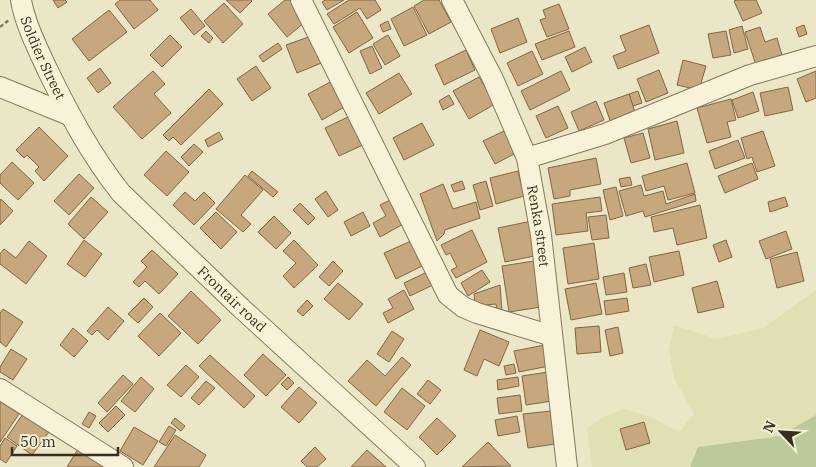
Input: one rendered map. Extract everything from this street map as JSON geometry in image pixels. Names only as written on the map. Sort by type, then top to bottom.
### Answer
[{"type":"street","name":"Soldier Street","points":[[21,0],[40,54],[69,115]]},
{"type":"street","points":[[301,0],[448,295],[462,307],[552,336]]},
{"type":"street","name":"Renka street","points":[[452,0],[493,79],[527,158],[541,235],[567,467]]},
{"type":"street","points":[[527,158],[605,134],[750,75],[816,56]]},
{"type":"street","points":[[0,87],[69,115]]},
{"type":"street","name":"Frontair road","points":[[69,115],[104,171],[127,199],[414,467]]},
{"type":"street","points":[[0,389],[123,467]]},
{"type":"green space","points":[[816,290],[816,415],[780,436],[698,447],[690,467],[592,467],[587,429],[603,417],[624,409],[651,417],[679,432],[694,414],[674,378],[669,351],[674,325],[717,339],[763,328]]},
{"type":"green space","points":[[816,415],[816,467],[690,467],[698,447],[780,436]]},
{"type":"building","points":[[53,0],[65,0],[67,2],[58,8]]},
{"type":"building","points":[[120,0],[150,0],[158,10],[134,29],[115,4]]},
{"type":"building","points":[[226,0],[251,0],[252,1],[240,13]]},
{"type":"building","points":[[285,0],[295,0],[305,22],[287,37],[268,14]]},
{"type":"building","points":[[325,0],[344,0],[327,10],[322,2]]},
{"type":"building","points":[[349,0],[375,0],[381,10],[367,19],[360,8],[334,24],[327,14]]},
{"type":"building","points":[[424,0],[439,0],[451,22],[429,34],[414,6]]},
{"type":"building","points":[[756,0],[762,13],[743,21],[734,1]]},
{"type":"building","points":[[224,3],[243,24],[223,43],[204,21]]},
{"type":"building","points":[[559,4],[569,29],[547,37],[540,20],[546,18],[543,10]]},
{"type":"building","points":[[413,7],[427,35],[404,46],[391,19]]},
{"type":"building","points":[[191,9],[205,26],[194,35],[180,18]]},
{"type":"building","points":[[109,10],[127,32],[89,61],[72,39]]},
{"type":"building","points":[[357,12],[373,38],[349,53],[333,27]]},
{"type":"building","points":[[518,18],[527,42],[500,53],[491,29]]},
{"type":"building","points":[[388,21],[391,29],[383,32],[380,25]]},
{"type":"building","points":[[649,25],[659,53],[618,69],[613,56],[626,51],[620,36]]},
{"type":"building","points":[[804,25],[807,34],[799,37],[796,28]]},
{"type":"building","points":[[742,26],[748,49],[734,53],[729,30]]},
{"type":"building","points":[[760,27],[765,42],[777,38],[784,62],[758,71],[745,32]]},
{"type":"building","points":[[206,31],[213,38],[209,43],[201,36]]},
{"type":"building","points":[[569,31],[575,47],[542,60],[535,44]]},
{"type":"building","points":[[726,31],[731,55],[713,58],[708,34]]},
{"type":"building","points":[[170,35],[182,47],[162,67],[150,55]]},
{"type":"building","points":[[314,35],[324,62],[297,73],[286,45]]},
{"type":"building","points":[[388,35],[400,56],[385,65],[373,44]]},
{"type":"building","points":[[278,43],[282,49],[263,62],[259,56]]},
{"type":"building","points":[[372,46],[382,68],[370,74],[360,51]]},
{"type":"building","points":[[585,47],[592,62],[572,72],[565,57]]},
{"type":"building","points":[[466,50],[475,70],[444,85],[435,65]]},
{"type":"building","points":[[532,51],[543,74],[518,86],[507,63]]},
{"type":"building","points":[[683,60],[706,66],[699,90],[677,85]]},
{"type":"building","points":[[256,66],[271,88],[252,101],[237,79]]},
{"type":"building","points":[[100,68],[111,83],[98,93],[87,78]]},
{"type":"building","points":[[659,70],[668,93],[646,102],[637,79]]},
{"type":"building","points":[[153,71],[165,84],[154,94],[171,113],[142,139],[113,107]]},
{"type":"building","points":[[561,71],[570,90],[530,110],[521,91]]},
{"type":"building","points":[[816,71],[816,98],[806,102],[797,79]]},
{"type":"building","points":[[399,73],[412,94],[379,114],[366,93]]},
{"type":"building","points":[[479,77],[495,104],[469,119],[453,91]]},
{"type":"building","points":[[332,81],[346,106],[322,120],[308,94]]},
{"type":"building","points":[[788,87],[793,110],[765,116],[760,93]]},
{"type":"building","points":[[209,89],[223,104],[181,145],[173,137],[169,141],[163,135]]},
{"type":"building","points":[[638,91],[642,103],[633,106],[629,94]]},
{"type":"building","points":[[753,92],[759,111],[738,118],[732,100]]},
{"type":"building","points":[[629,94],[637,118],[612,126],[604,103]]},
{"type":"building","points":[[449,95],[454,104],[443,110],[439,101]]},
{"type":"building","points":[[731,99],[736,120],[727,122],[731,137],[707,143],[697,108]]},
{"type":"building","points":[[596,101],[604,120],[579,131],[571,112]]},
{"type":"building","points":[[558,106],[568,128],[546,138],[536,116]]},
{"type":"building","points":[[352,115],[365,144],[339,156],[325,128]]},
{"type":"building","points":[[677,121],[684,153],[655,160],[648,129]]},
{"type":"building","points":[[422,123],[434,145],[404,160],[393,138]]},
{"type":"building","points":[[39,127],[68,156],[44,181],[35,171],[39,167],[27,155],[24,158],[16,150]]},
{"type":"building","points":[[504,131],[516,153],[495,164],[483,141]]},
{"type":"building","points":[[763,131],[775,166],[757,172],[752,157],[747,159],[741,138]]},
{"type":"building","points":[[219,132],[223,139],[208,147],[205,140]]},
{"type":"building","points":[[643,133],[650,158],[631,163],[624,138]]},
{"type":"building","points":[[738,140],[745,158],[715,169],[709,151]]},
{"type":"building","points":[[194,144],[203,152],[189,166],[181,157]]},
{"type":"building","points":[[166,151],[189,172],[167,196],[144,175]]},
{"type":"building","points":[[596,158],[601,184],[570,190],[570,196],[554,199],[548,168]]},
{"type":"building","points":[[12,162],[34,183],[18,200],[0,183],[0,175]]},
{"type":"building","points":[[687,163],[695,193],[668,200],[664,186],[646,191],[642,176]]},
{"type":"building","points":[[752,163],[758,179],[725,193],[718,176]]},
{"type":"building","points":[[252,171],[278,192],[273,197],[248,176]]},
{"type":"building","points":[[518,171],[524,196],[496,204],[490,178]]},
{"type":"building","points":[[79,174],[94,188],[69,215],[54,201]]},
{"type":"building","points":[[245,175],[263,190],[241,215],[251,224],[243,232],[216,209]]},
{"type":"building","points":[[630,177],[632,185],[621,187],[619,179]]},
{"type":"building","points":[[462,181],[465,189],[454,192],[451,185]]},
{"type":"building","points":[[486,181],[493,206],[480,210],[473,185]]},
{"type":"building","points":[[443,184],[453,209],[476,202],[480,218],[445,230],[444,234],[437,241],[420,194]]},
{"type":"building","points":[[641,185],[644,196],[663,191],[666,204],[695,194],[696,201],[645,217],[643,211],[626,216],[619,191]]},
{"type":"building","points":[[616,187],[623,216],[610,220],[603,190]]},
{"type":"building","points":[[326,191],[338,210],[328,217],[315,199]]},
{"type":"building","points":[[185,192],[195,201],[204,192],[215,203],[194,225],[173,205]]},
{"type":"building","points":[[91,197],[108,212],[84,239],[68,224]]},
{"type":"building","points":[[600,197],[602,211],[586,213],[588,231],[556,235],[552,204]]},
{"type":"building","points":[[785,197],[788,206],[770,212],[768,202]]},
{"type":"building","points":[[394,198],[407,222],[380,237],[373,223],[386,216],[380,205]]},
{"type":"building","points":[[1,199],[13,211],[0,225],[0,201]]},
{"type":"building","points":[[300,203],[315,218],[308,225],[293,210]]},
{"type":"building","points":[[700,205],[707,238],[677,245],[673,228],[654,232],[651,217]]},
{"type":"building","points":[[216,212],[237,232],[221,249],[200,228]]},
{"type":"building","points":[[363,212],[370,226],[351,236],[344,222]]},
{"type":"building","points":[[606,215],[609,238],[592,240],[588,217]]},
{"type":"building","points":[[274,216],[291,233],[276,249],[258,232]]},
{"type":"building","points":[[532,221],[539,255],[505,262],[498,228]]},
{"type":"building","points":[[472,230],[487,262],[456,278],[451,270],[457,267],[450,253],[446,255],[441,245]]},
{"type":"building","points":[[786,231],[792,249],[766,259],[759,241]]},
{"type":"building","points":[[84,240],[102,254],[85,277],[67,264]]},
{"type":"building","points":[[294,240],[318,265],[294,288],[283,276],[296,263],[283,251]]},
{"type":"building","points":[[726,240],[732,257],[719,262],[713,245]]},
{"type":"building","points":[[29,241],[47,256],[26,284],[0,264],[0,254],[4,249],[16,258]]},
{"type":"building","points":[[411,241],[422,266],[396,279],[384,253]]},
{"type":"building","points":[[594,243],[599,279],[568,284],[563,248]]},
{"type":"building","points":[[152,250],[178,274],[159,294],[145,281],[139,287],[133,282],[147,267],[141,261]]},
{"type":"building","points":[[679,251],[684,275],[654,282],[649,257]]},
{"type":"building","points":[[797,252],[804,281],[777,288],[770,259]]},
{"type":"building","points":[[333,261],[343,271],[329,286],[319,277]]},
{"type":"building","points":[[534,261],[541,307],[509,312],[502,266]]},
{"type":"building","points":[[646,264],[651,285],[633,288],[629,268]]},
{"type":"building","points":[[482,270],[490,282],[468,296],[461,283]]},
{"type":"building","points":[[427,272],[433,285],[410,296],[404,283]]},
{"type":"building","points":[[624,273],[627,292],[606,295],[603,277]]},
{"type":"building","points":[[717,281],[724,307],[698,313],[692,288]]},
{"type":"building","points":[[338,283],[363,304],[349,320],[324,299]]},
{"type":"building","points":[[596,283],[602,314],[571,320],[565,289]]},
{"type":"building","points":[[500,285],[502,311],[497,311],[496,304],[475,306],[474,294]]},
{"type":"building","points":[[404,290],[414,309],[388,323],[383,313],[393,308],[388,299]]},
{"type":"building","points":[[191,291],[221,320],[198,344],[168,316]]},
{"type":"building","points":[[144,298],[153,307],[138,323],[128,314]]},
{"type":"building","points":[[627,298],[629,311],[606,315],[604,301]]},
{"type":"building","points":[[307,300],[313,306],[303,316],[297,311]]},
{"type":"building","points":[[108,307],[124,321],[108,340],[97,330],[92,335],[87,331]]},
{"type":"building","points":[[3,309],[23,322],[6,347],[0,342],[0,313]]},
{"type":"building","points":[[160,313],[181,333],[159,356],[138,336]]},
{"type":"building","points":[[599,326],[601,352],[577,354],[575,328]]},
{"type":"building","points":[[618,327],[623,353],[610,356],[605,330]]},
{"type":"building","points":[[73,328],[88,341],[74,357],[60,345]]},
{"type":"building","points":[[480,330],[509,342],[499,366],[484,359],[477,376],[464,370]]},
{"type":"building","points":[[392,331],[404,339],[389,362],[377,354]]},
{"type":"building","points":[[545,345],[549,366],[519,372],[514,351]]},
{"type":"building","points":[[11,349],[27,359],[13,380],[0,372],[0,367]]},
{"type":"building","points":[[263,354],[286,375],[266,396],[244,375]]},
{"type":"building","points":[[210,355],[255,396],[244,408],[199,366]]},
{"type":"building","points":[[402,357],[411,365],[376,406],[348,381],[367,360],[385,376]]},
{"type":"building","points":[[514,364],[516,373],[506,375],[504,366]]},
{"type":"building","points":[[186,365],[199,377],[181,397],[167,385]]},
{"type":"building","points":[[548,372],[552,401],[526,405],[522,376]]},
{"type":"building","points":[[123,375],[133,384],[107,412],[98,403]]},
{"type":"building","points":[[141,377],[154,389],[135,412],[121,401]]},
{"type":"building","points":[[288,377],[294,383],[287,390],[281,384]]},
{"type":"building","points":[[518,377],[519,386],[498,390],[497,380]]},
{"type":"building","points":[[428,380],[441,390],[430,404],[417,394]]},
{"type":"building","points":[[206,381],[215,388],[199,405],[191,398]]},
{"type":"building","points":[[299,387],[317,403],[299,423],[281,407]]},
{"type":"building","points":[[402,388],[425,406],[407,430],[384,412]]},
{"type":"building","points":[[520,395],[522,411],[499,414],[497,398]]},
{"type":"building","points":[[0,401],[19,414],[0,442]]},
{"type":"building","points":[[116,406],[125,415],[108,432],[99,423]]},
{"type":"building","points":[[551,411],[555,444],[528,448],[523,414]]},
{"type":"building","points":[[89,412],[96,416],[89,428],[82,424]]},
{"type":"building","points":[[23,414],[49,432],[32,455],[7,437]]},
{"type":"building","points":[[517,416],[520,432],[498,436],[495,420]]},
{"type":"building","points":[[175,418],[185,426],[181,431],[171,423]]},
{"type":"building","points":[[437,418],[456,436],[437,455],[419,437]]},
{"type":"building","points":[[644,422],[650,443],[626,450],[620,429]]},
{"type":"building","points":[[169,426],[176,430],[166,446],[159,442]]},
{"type":"building","points":[[134,427],[158,441],[143,465],[120,451]]},
{"type":"building","points":[[175,435],[206,455],[199,467],[154,467]]},
{"type":"building","points":[[5,438],[17,446],[6,463],[0,459],[0,446]]},
{"type":"building","points":[[488,442],[511,466],[462,467]]},
{"type":"building","points":[[315,447],[326,459],[317,467],[307,467],[301,461]]},
{"type":"building","points":[[78,449],[107,467],[67,467]]},
{"type":"building","points":[[367,450],[386,467],[351,467]]}]
